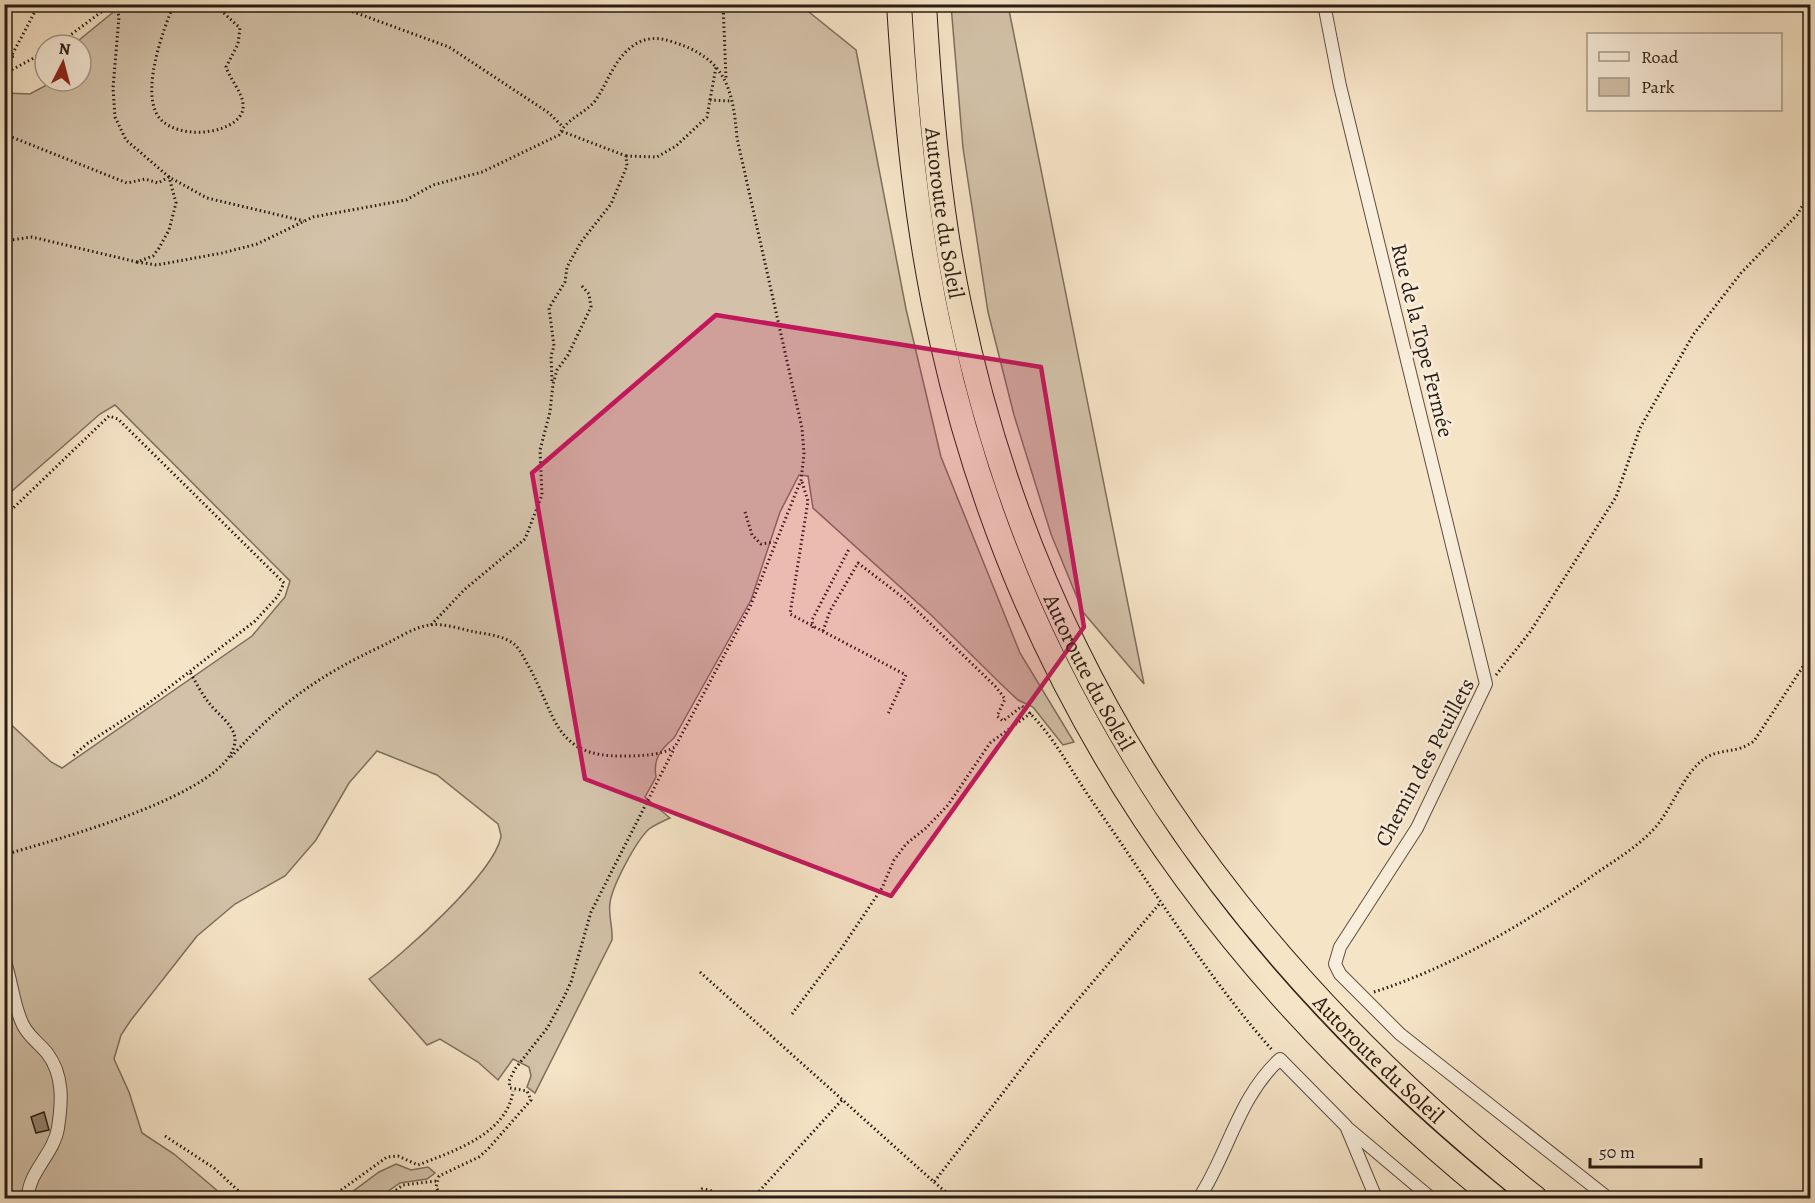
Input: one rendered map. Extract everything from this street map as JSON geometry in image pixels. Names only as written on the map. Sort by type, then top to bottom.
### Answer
[{"type":"highway","name":"Autoroute du Soleil","points":[[899,4],[915,188],[944,352],[963,426],[990,511],[1023,594],[1056,664],[1101,749],[1141,814],[1202,902],[1240,950],[1354,1074],[1495,1198]]},
{"type":"highway","name":"Autoroute du Soleil","points":[[924,4],[938,166],[954,281],[973,365],[1005,476],[1024,530],[1058,611],[1095,686],[1167,810],[1200,858],[1265,941],[1331,1015],[1388,1071],[1456,1133],[1535,1198]]},
{"type":"street","name":"Rue de la Tope Fermée","points":[[1324,4],[1343,97],[1486,684]]},
{"type":"street","name":"Chemin des Peuillets","points":[[1486,684],[1417,828],[1337,953],[1337,969],[1360,996],[1400,1035],[1608,1198]]},
{"type":"street","points":[[4,959],[17,1012],[24,1026],[48,1054],[60,1077],[61,1105],[56,1137],[33,1177],[28,1198]]},
{"type":"street","points":[[1199,1198],[1210,1181],[1241,1114],[1270,1068],[1280,1059],[1346,1126],[1431,1198]]},
{"type":"street","points":[[1346,1126],[1376,1198]]},
{"type":"path","points":[[4,72],[39,4]]},
{"type":"path","points":[[76,33],[114,4],[119,17],[113,88],[116,117],[126,140],[169,177],[207,198],[304,221]]},
{"type":"path","points":[[174,4],[157,55],[153,103],[157,115],[167,126],[182,133],[197,134],[230,125],[241,116],[244,105],[226,67],[238,44],[240,28],[214,4]]},
{"type":"path","points":[[348,4],[351,12],[449,47],[549,113],[562,129],[626,156],[657,157],[676,146],[707,117],[716,65]]},
{"type":"path","points":[[330,1198],[387,1157],[398,1156],[418,1165],[465,1147],[495,1125],[512,1103],[513,1090],[509,1081],[521,1061],[548,1027],[564,998],[571,982],[591,912],[675,747],[750,608],[774,542],[801,480],[804,454],[801,428],[726,80],[723,4]]},
{"type":"path","points":[[4,241],[32,237],[157,265],[222,253],[257,244],[313,217],[406,200],[433,185],[482,172],[520,152],[551,141],[594,102],[617,60],[644,39],[652,38],[684,45],[710,59],[726,80]]},
{"type":"path","points":[[4,60],[14,56]]},
{"type":"path","points":[[4,72],[33,58]]},
{"type":"path","points":[[710,100],[731,100]]},
{"type":"path","points":[[4,134],[127,183],[145,179],[158,183],[169,177]]},
{"type":"path","points":[[553,384],[551,356],[554,346],[549,308],[565,282],[567,267],[580,242],[611,204],[627,166],[626,156]]},
{"type":"path","points":[[137,262],[153,256],[170,230],[176,203],[169,177]]},
{"type":"path","name":"Chemin des Peuillets","points":[[1486,684],[1510,659],[1530,632],[1616,497],[1640,428],[1693,335],[1741,273],[1797,215],[1810,193]]},
{"type":"path","points":[[4,855],[141,812],[200,781],[231,757],[269,716],[297,694],[361,656],[431,625],[464,590],[514,550],[531,530],[542,495],[540,450],[550,412],[557,370],[568,356],[591,307],[589,294],[581,285]]},
{"type":"path","points":[[4,517],[109,416],[118,419],[284,583],[278,596],[255,621],[72,757]]},
{"type":"path","points":[[801,480],[808,501],[790,614],[906,675],[888,714]]},
{"type":"path","points":[[745,512],[752,535],[761,544],[774,542]]},
{"type":"path","points":[[813,628],[812,620],[849,549]]},
{"type":"path","points":[[823,631],[830,611],[858,563],[905,599],[996,687],[1005,699],[997,716],[1003,721],[1022,706],[1031,713],[1043,726],[1161,902],[1245,1018],[1280,1059]]},
{"type":"path","points":[[431,625],[484,634],[515,645],[546,697],[557,727],[567,741],[579,748],[595,754],[619,756],[665,753],[675,747]]},
{"type":"path","points":[[1360,996],[1402,982],[1479,945],[1593,876],[1652,832],[1693,770],[1707,757],[1742,750],[1754,741],[1810,656]]},
{"type":"path","points":[[189,672],[210,704],[230,725],[235,739],[231,757]]},
{"type":"path","points":[[792,1014],[876,897],[894,860],[906,844],[926,828],[948,805],[990,743],[1031,713]]},
{"type":"path","points":[[934,1182],[1046,1038],[1161,902]]},
{"type":"path","points":[[700,972],[953,1198]]},
{"type":"path","points":[[385,1198],[403,1185],[436,1181],[440,1176],[479,1157],[498,1141],[531,1100],[527,1091],[513,1090]]},
{"type":"path","points":[[753,1198],[842,1100]]},
{"type":"path","points":[[165,1136],[214,1168],[246,1198]]},
{"type":"path","points":[[436,1181],[442,1198]]},
{"type":"path","points":[[691,1198],[702,1189],[710,1190],[719,1198]]},
{"type":"highlighted area","points":[[716,315],[1041,367],[1084,627],[891,896],[585,779],[532,473]]},
{"type":"green space","points":[[122,5],[805,5],[809,12],[856,50],[906,309],[941,457],[1020,653],[1074,742],[1063,745],[1033,707],[1018,700],[930,614],[813,508],[808,476],[799,475],[780,512],[751,600],[674,738],[659,755],[656,777],[645,797],[670,818],[649,829],[631,853],[620,875],[610,903],[612,940],[535,1093],[527,1087],[531,1076],[529,1067],[513,1059],[498,1080],[478,1062],[440,1039],[427,1045],[369,979],[423,934],[464,893],[482,872],[501,837],[498,824],[437,775],[377,751],[349,783],[316,840],[285,876],[235,904],[197,936],[121,1035],[114,1059],[129,1092],[142,1133],[174,1154],[226,1198],[5,1198],[4,718],[51,762],[62,768],[252,636],[285,597],[290,581],[115,405],[100,414],[5,497],[5,93],[93,93],[93,33],[88,33]]},
{"type":"green space","points":[[951,5],[1008,5],[1144,684],[1083,612],[1051,534],[1014,415],[988,312],[963,148]]},
{"type":"green space","points":[[396,1164],[411,1170],[428,1167],[435,1173],[427,1179],[400,1183],[378,1198],[344,1198],[379,1172]]},
{"type":"building","points":[[44,1112],[49,1130],[36,1133],[31,1117]]}]
